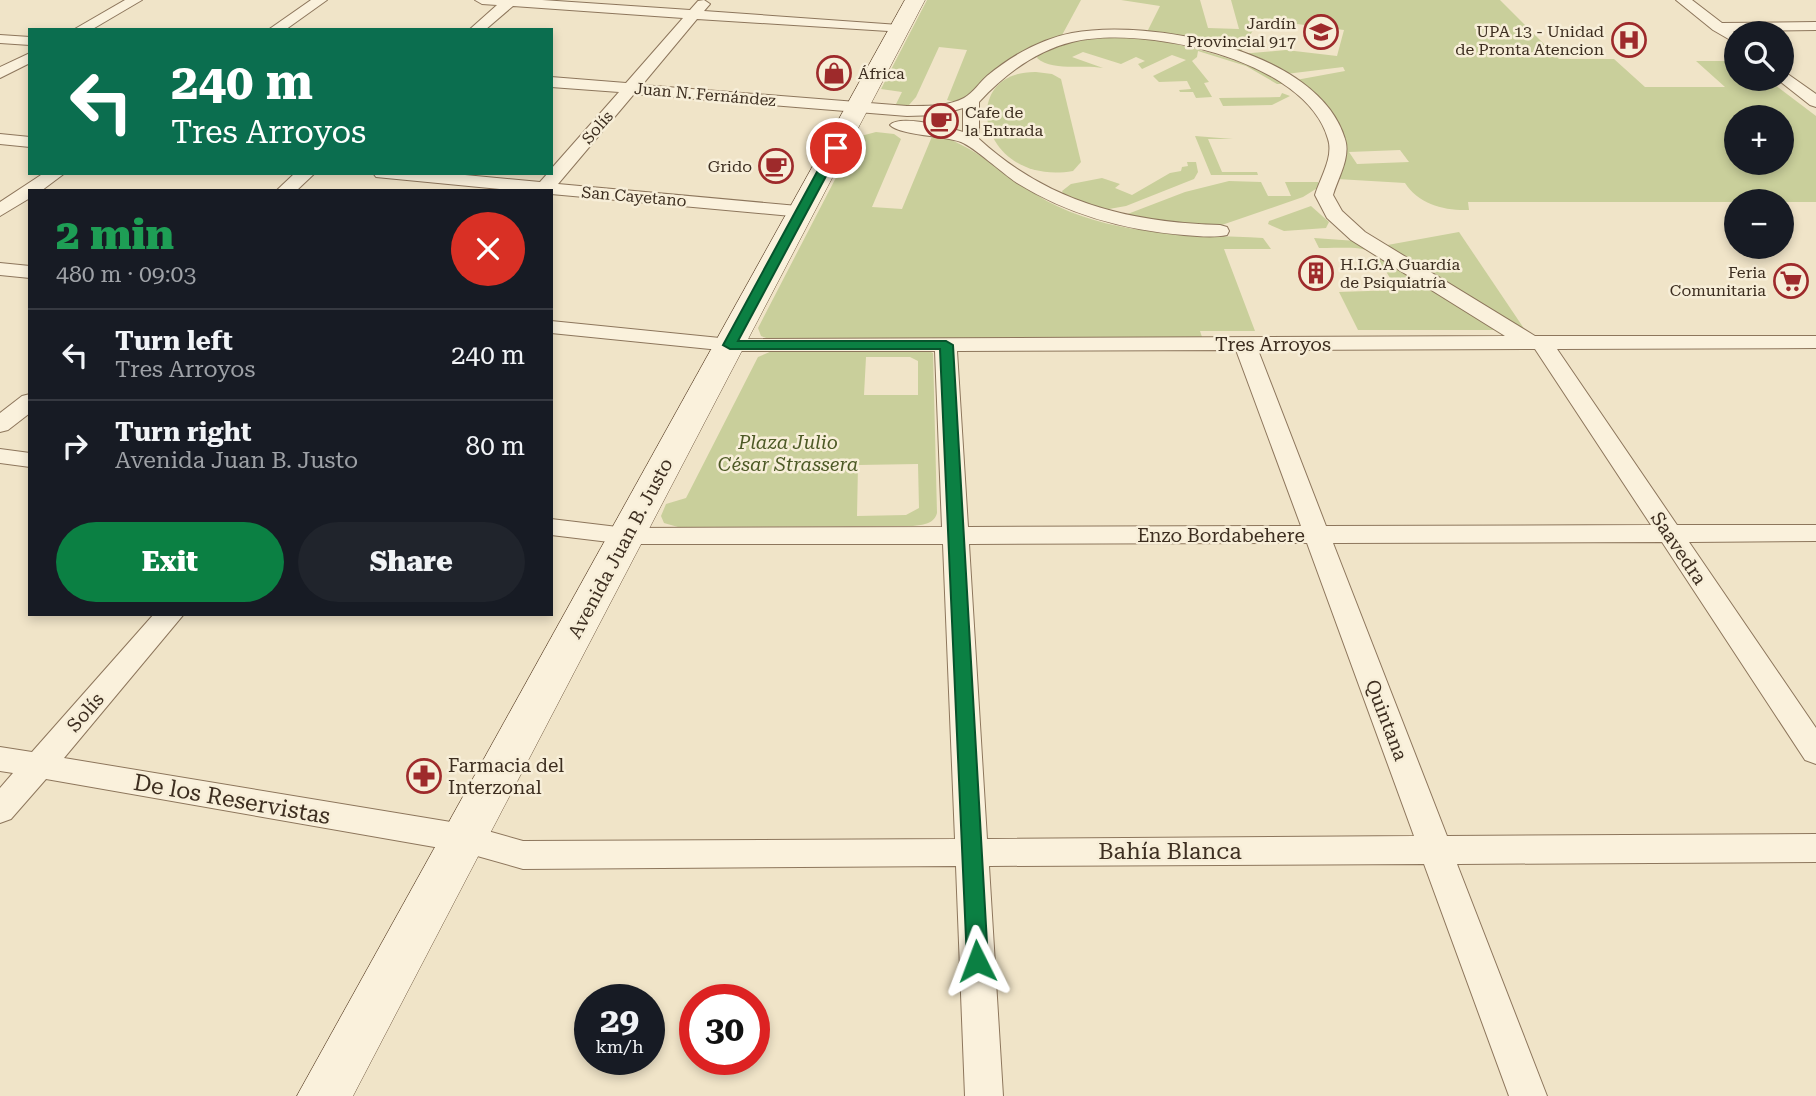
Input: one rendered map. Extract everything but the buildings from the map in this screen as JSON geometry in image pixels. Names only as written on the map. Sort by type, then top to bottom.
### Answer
[{"type":"main road","name":"Avenida Juan B. Justo","points":[[324,1096],[915,0]]},
{"type":"street","points":[[83,28],[135,0]]},
{"type":"street","points":[[278,28],[320,0]]},
{"type":"street","points":[[482,0],[900,29]]},
{"type":"street","name":"Solís","points":[[543,189],[707,0]]},
{"type":"street","points":[[1683,0],[1724,32]]},
{"type":"street","points":[[479,28],[511,1]]},
{"type":"street","points":[[1718,27],[1816,26]]},
{"type":"street","points":[[858,106],[887,123],[950,108],[971,101],[991,79],[1025,56],[1048,44],[1089,34],[1133,33],[1173,39],[1215,50],[1265,68],[1309,95],[1323,109],[1333,127],[1338,152],[1324,195],[1334,215],[1358,236],[1391,258],[1536,343]]},
{"type":"street","points":[[0,39],[28,41]]},
{"type":"street","points":[[0,73],[28,58]]},
{"type":"street","name":"Juan N. Fernández","points":[[553,82],[858,106]]},
{"type":"street","points":[[1794,84],[1816,101]]},
{"type":"street","points":[[971,101],[971,140]]},
{"type":"street","points":[[904,118],[971,140],[982,151],[1035,187],[1086,212],[1140,227],[1220,232]]},
{"type":"street","points":[[0,139],[28,142]]},
{"type":"street","points":[[31,189],[53,175]]},
{"type":"street","points":[[287,189],[304,175]]},
{"type":"street","name":"San Cayetano","points":[[402,175],[543,189]]},
{"type":"street","name":"San Cayetano","points":[[553,190],[802,211]]},
{"type":"street","points":[[0,209],[28,191]]},
{"type":"street","points":[[0,269],[28,272]]},
{"type":"street","name":"Tres Arroyos","points":[[553,327],[730,345],[1816,342]]},
{"type":"street","name":"Saavedra","points":[[1536,343],[1816,752]]},
{"type":"street","name":"Quintana","points":[[1245,344],[1528,1096]]},
{"type":"street","points":[[946,345],[984,1096]]},
{"type":"street","points":[[0,425],[28,403]]},
{"type":"street","points":[[0,456],[28,460]]},
{"type":"street","points":[[553,527],[626,536]]},
{"type":"street","name":"Enzo Bordabehere","points":[[626,536],[1816,533]]},
{"type":"street","name":"Solís","points":[[0,810],[168,616]]},
{"type":"street","name":"De los Reservistas","points":[[0,759],[463,838]]},
{"type":"street","name":"Bahía Blanca","points":[[463,838],[523,855],[1816,848]]},
{"type":"green space","points":[[927,0],[1081,0],[1061,37],[1016,55],[997,67],[965,98],[955,102],[947,100],[967,50],[939,47],[916,97],[909,105],[895,106],[902,92],[881,89]]},
{"type":"green space","points":[[1121,0],[1200,0],[1208,28],[1239,29],[1231,0],[1500,0],[1559,59],[1614,59],[1645,87],[1724,87],[1724,91],[1783,91],[1816,116],[1816,202],[1794,202],[1794,189],[1724,189],[1724,202],[1468,202],[1469,210],[1433,205],[1417,196],[1405,183],[1337,179],[1344,151],[1296,80],[1345,71],[1343,67],[1286,74],[1147,32],[1160,6]],"holes":[[[1259,19],[1344,30],[1337,56],[1286,50],[1240,54]],[[1400,150],[1409,162],[1357,164],[1349,152]]]},
{"type":"green space","points":[[1133,35],[1212,54],[1250,66],[1288,84],[1277,84],[1246,66],[1198,51],[1197,57],[1192,61],[1209,82],[1204,83],[1212,97],[1196,98],[1193,92],[1180,92],[1179,90],[1191,89],[1187,81],[1159,82],[1153,76],[1186,60],[1172,55],[1142,69],[1138,64],[1145,61],[1136,57],[1121,64],[1083,52],[1072,57],[1103,68],[1051,65],[1037,58],[1044,51],[1067,42]]},
{"type":"green space","points":[[1696,61],[1724,61],[1724,86]]},
{"type":"green space","points":[[1036,72],[1052,74],[1061,79],[1081,162],[1073,171],[1041,171],[1016,162],[999,146],[989,127],[987,107],[994,89],[1010,77]]},
{"type":"green space","points":[[1282,93],[1290,96],[1272,105],[1223,106],[1219,98],[1280,97]]},
{"type":"green space","points":[[876,132],[894,134],[901,139],[872,207],[902,209],[933,134],[966,147],[1041,198],[1107,224],[1158,232],[1263,238],[1271,249],[1224,249],[1255,331],[1200,331],[1202,337],[769,339],[761,336],[758,328],[857,137]]},
{"type":"green space","points":[[1195,136],[1233,139],[1208,139],[1222,172],[1257,172],[1258,175],[1211,175]]},
{"type":"green space","points":[[1187,162],[1196,162],[1198,172],[1194,179],[1126,206],[1102,210],[1064,195],[1062,191],[1071,184],[1102,178],[1120,184],[1115,188],[1132,195],[1170,173],[1181,171],[1182,167],[1188,166]]},
{"type":"green space","points":[[1229,181],[1261,182],[1268,196],[1291,196],[1285,182],[1318,182],[1319,187],[1303,197],[1216,227],[1166,225],[1125,215],[1185,192]]},
{"type":"green space","points":[[1311,206],[1329,222],[1326,228],[1284,231],[1268,224],[1269,221]]},
{"type":"green space","points":[[1459,232],[1525,330],[1517,330],[1382,246]]},
{"type":"green space","points":[[1314,238],[1356,241],[1501,330],[1358,330],[1339,292],[1397,290],[1381,263],[1368,251],[1319,248]]},
{"type":"green space","name":"Plaza Julio César Strassera","points":[[772,351],[933,353],[937,513],[933,520],[913,526],[678,527],[664,523],[661,516],[666,504],[686,498],[758,357]],"holes":[[[866,357],[910,357],[918,361],[918,395],[864,395]],[[918,464],[919,508],[906,515],[857,516],[858,465]]]},
{"type":"place","name":"Jardín Provincial 917","points":[[1321,32]]},
{"type":"place","name":"UPA 13 - Unidad de Pronta Atencion","points":[[1629,40]]},
{"type":"place","name":"África","points":[[834,73]]},
{"type":"place","name":"Cafe de la Entrada","points":[[941,121]]},
{"type":"place","name":"Grido","points":[[776,166]]},
{"type":"place","name":"H.I.G.A Guardía de Psiquiatría","points":[[1316,273]]},
{"type":"place","name":"Feria Comunitaria","points":[[1791,281]]},
{"type":"place","name":"Farmacia del Interzonal","points":[[424,776]]},
{"type":"route","points":[[836,148],[730,345],[946,345],[977,961]]}]
